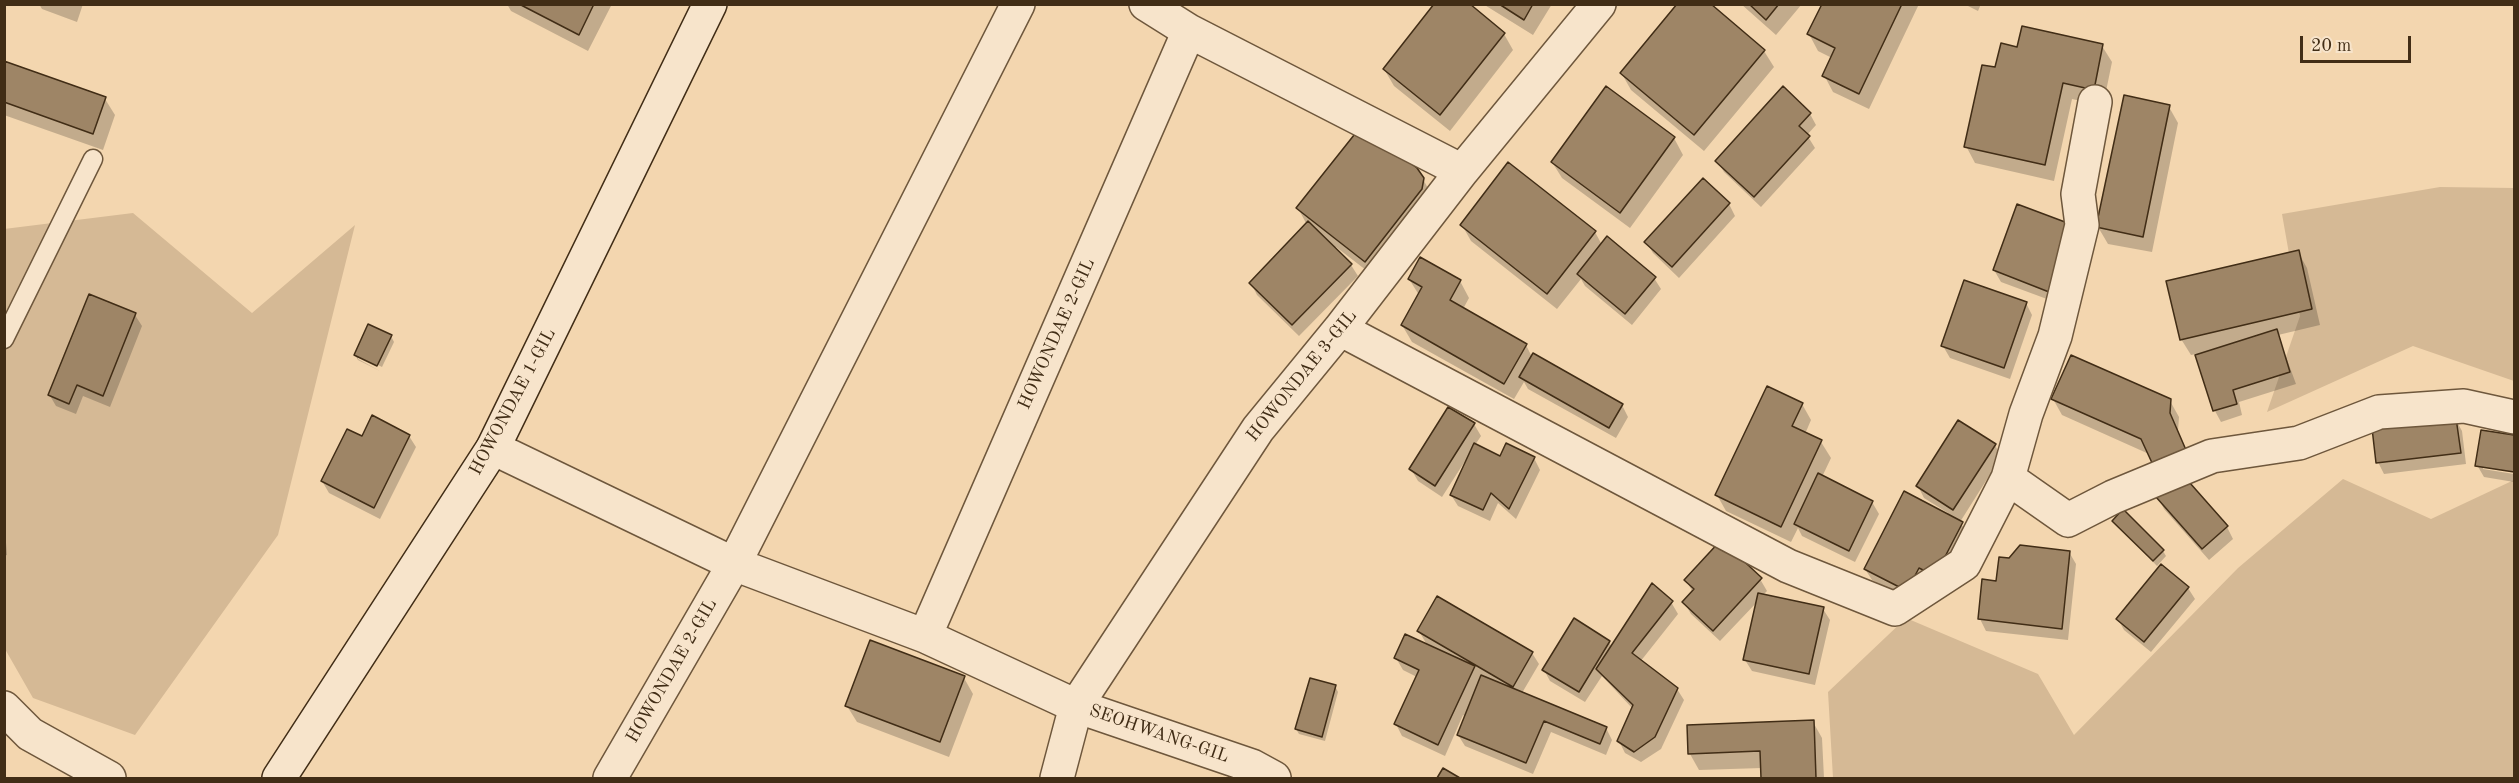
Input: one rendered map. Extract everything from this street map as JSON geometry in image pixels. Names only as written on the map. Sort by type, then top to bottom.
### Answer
[{"type":"street","name":"HOWONDAE 1-GIL","points":[[279,778],[493,448],[710,4]]},
{"type":"street","name":"HOWONDAE 2-GIL","points":[[610,778],[734,564],[1018,4]]},
{"type":"street","points":[[1146,4],[1189,31],[1462,171]]},
{"type":"street","name":"HOWONDAE 3-GIL","points":[[1057,778],[1076,706],[1258,429],[1341,329],[1462,171],[1599,4]]},
{"type":"street","name":"HOWONDAE 2-GIL","points":[[925,636],[1189,31]]},
{"type":"street","points":[[1341,329],[1788,566],[1895,609],[1964,564],[2008,478],[2026,414],[2055,336],[2082,225],[2078,194],[2095,102]]},
{"type":"street","points":[[2008,478],[2068,520],[2113,497],[2212,456],[2299,443],[2379,412],[2464,406],[2514,417]]},
{"type":"street","points":[[493,448],[734,564],[925,636],[1076,706]]},
{"type":"street","name":"SEOHWANG-GIL","points":[[1076,706],[1252,766],[1274,778]]},
{"type":"street","points":[[4,708],[30,734],[109,778]]},
{"type":"lane","points":[[4,339],[93,159]]},
{"type":"shaded area","points":[[2440,187],[2514,188],[2514,381],[2413,346],[2267,412],[2300,316],[2282,214]]},
{"type":"shaded area","points":[[133,213],[252,313],[355,225],[278,535],[135,735],[33,698],[5,649],[4,229]]},
{"type":"shaded area","points":[[2343,479],[2431,519],[2514,480],[2514,778],[1833,778],[1828,692],[1906,618],[2038,674],[2074,735],[2238,568]]},
{"type":"building","points":[[519,4],[594,4],[579,35]]},
{"type":"building","points":[[1434,4],[1470,4],[1505,33],[1440,115],[1383,69]]},
{"type":"building","points":[[1499,4],[1533,4],[1524,20]]},
{"type":"building","points":[[1677,4],[1711,4],[1765,50],[1694,135],[1620,73]]},
{"type":"building","points":[[1749,4],[1779,4],[1766,20]]},
{"type":"building","points":[[1822,4],[1902,4],[1859,94],[1822,76],[1835,48],[1807,34]]},
{"type":"building","points":[[2022,26],[2103,44],[2094,90],[2063,83],[2045,165],[1964,147],[1982,65],[1995,67],[2001,43],[2017,47]]},
{"type":"building","points":[[4,61],[106,97],[93,134],[4,102]]},
{"type":"building","points":[[1606,86],[1675,137],[1620,213],[1551,162]]},
{"type":"building","points":[[1783,86],[1811,113],[1799,126],[1810,136],[1754,197],[1715,161]]},
{"type":"building","points":[[2124,95],[2170,105],[2143,237],[2096,227]]},
{"type":"building","points":[[1362,125],[1417,168],[1424,178],[1422,189],[1365,262],[1296,208]]},
{"type":"building","points":[[1508,162],[1596,231],[1547,294],[1460,225]]},
{"type":"building","points":[[1703,178],[1730,203],[1672,267],[1644,242]]},
{"type":"building","points":[[2017,204],[2073,225],[2049,292],[1993,270]]},
{"type":"building","points":[[1308,221],[1352,264],[1292,325],[1249,283]]},
{"type":"building","points":[[1607,236],[1656,277],[1625,314],[1577,274]]},
{"type":"building","points":[[2299,250],[2312,309],[2180,340],[2166,281]]},
{"type":"building","points":[[1420,257],[1461,280],[1450,300],[1527,344],[1504,384],[1401,325],[1422,287],[1408,279]]},
{"type":"building","points":[[1964,280],[2027,302],[2004,368],[1941,346]]},
{"type":"building","points":[[89,294],[136,313],[103,396],[77,385],[69,404],[48,395]]},
{"type":"building","points":[[368,324],[392,335],[377,366],[354,355]]},
{"type":"building","points":[[2277,329],[2290,372],[2233,390],[2237,404],[2213,411],[2195,355]]},
{"type":"building","points":[[1533,353],[1623,404],[1609,428],[1519,377]]},
{"type":"building","points":[[2071,355],[2171,399],[2170,413],[2186,450],[2153,465],[2141,439],[2051,399]]},
{"type":"building","points":[[1767,386],[1803,403],[1792,426],[1822,440],[1781,527],[1715,495]]},
{"type":"building","points":[[1448,407],[1475,423],[1435,486],[1409,469]]},
{"type":"building","points":[[372,415],[410,435],[374,508],[321,481],[347,429],[362,436]]},
{"type":"building","points":[[2456,418],[2461,453],[2376,463],[2372,428]]},
{"type":"building","points":[[1958,420],[1996,444],[1953,510],[1916,486]]},
{"type":"building","points":[[2481,430],[2514,435],[2514,472],[2475,466]]},
{"type":"building","points":[[1474,443],[1500,456],[1506,443],[1535,457],[1509,509],[1491,493],[1483,510],[1450,495]]},
{"type":"building","points":[[1818,473],[1873,501],[1849,551],[1794,524]]},
{"type":"building","points":[[2182,474],[2228,526],[2202,549],[2156,497]]},
{"type":"building","points":[[1904,491],[1963,522],[1935,576],[1919,568],[1907,591],[1864,569]]},
{"type":"building","points":[[2123,509],[2164,550],[2153,561],[2112,521]]},
{"type":"building","points":[[1721,540],[1762,578],[1713,631],[1682,602],[1694,589],[1684,580]]},
{"type":"building","points":[[2020,545],[2070,551],[2062,629],[1978,619],[1982,579],[1996,581],[1999,557],[2009,558]]},
{"type":"building","points":[[2161,564],[2189,587],[2144,642],[2116,619]]},
{"type":"building","points":[[1652,583],[1673,601],[1632,653],[1678,688],[1655,737],[1634,752],[1617,741],[1633,705],[1596,669]]},
{"type":"building","points":[[1758,593],[1824,607],[1809,674],[1743,660]]},
{"type":"building","points":[[1437,596],[1533,652],[1513,687],[1417,631]]},
{"type":"building","points":[[1574,618],[1610,641],[1579,692],[1542,670]]},
{"type":"building","points":[[1405,634],[1475,666],[1438,745],[1394,724],[1419,670],[1394,658]]},
{"type":"building","points":[[870,640],[965,676],[940,742],[845,706]]},
{"type":"building","points":[[1481,675],[1607,727],[1600,744],[1544,721],[1526,763],[1457,735]]},
{"type":"building","points":[[1310,678],[1336,685],[1322,737],[1295,729]]},
{"type":"building","points":[[1814,720],[1816,778],[1761,778],[1760,751],[1688,754],[1687,725]]},
{"type":"building","points":[[1443,768],[1460,778],[1437,778]]}]
